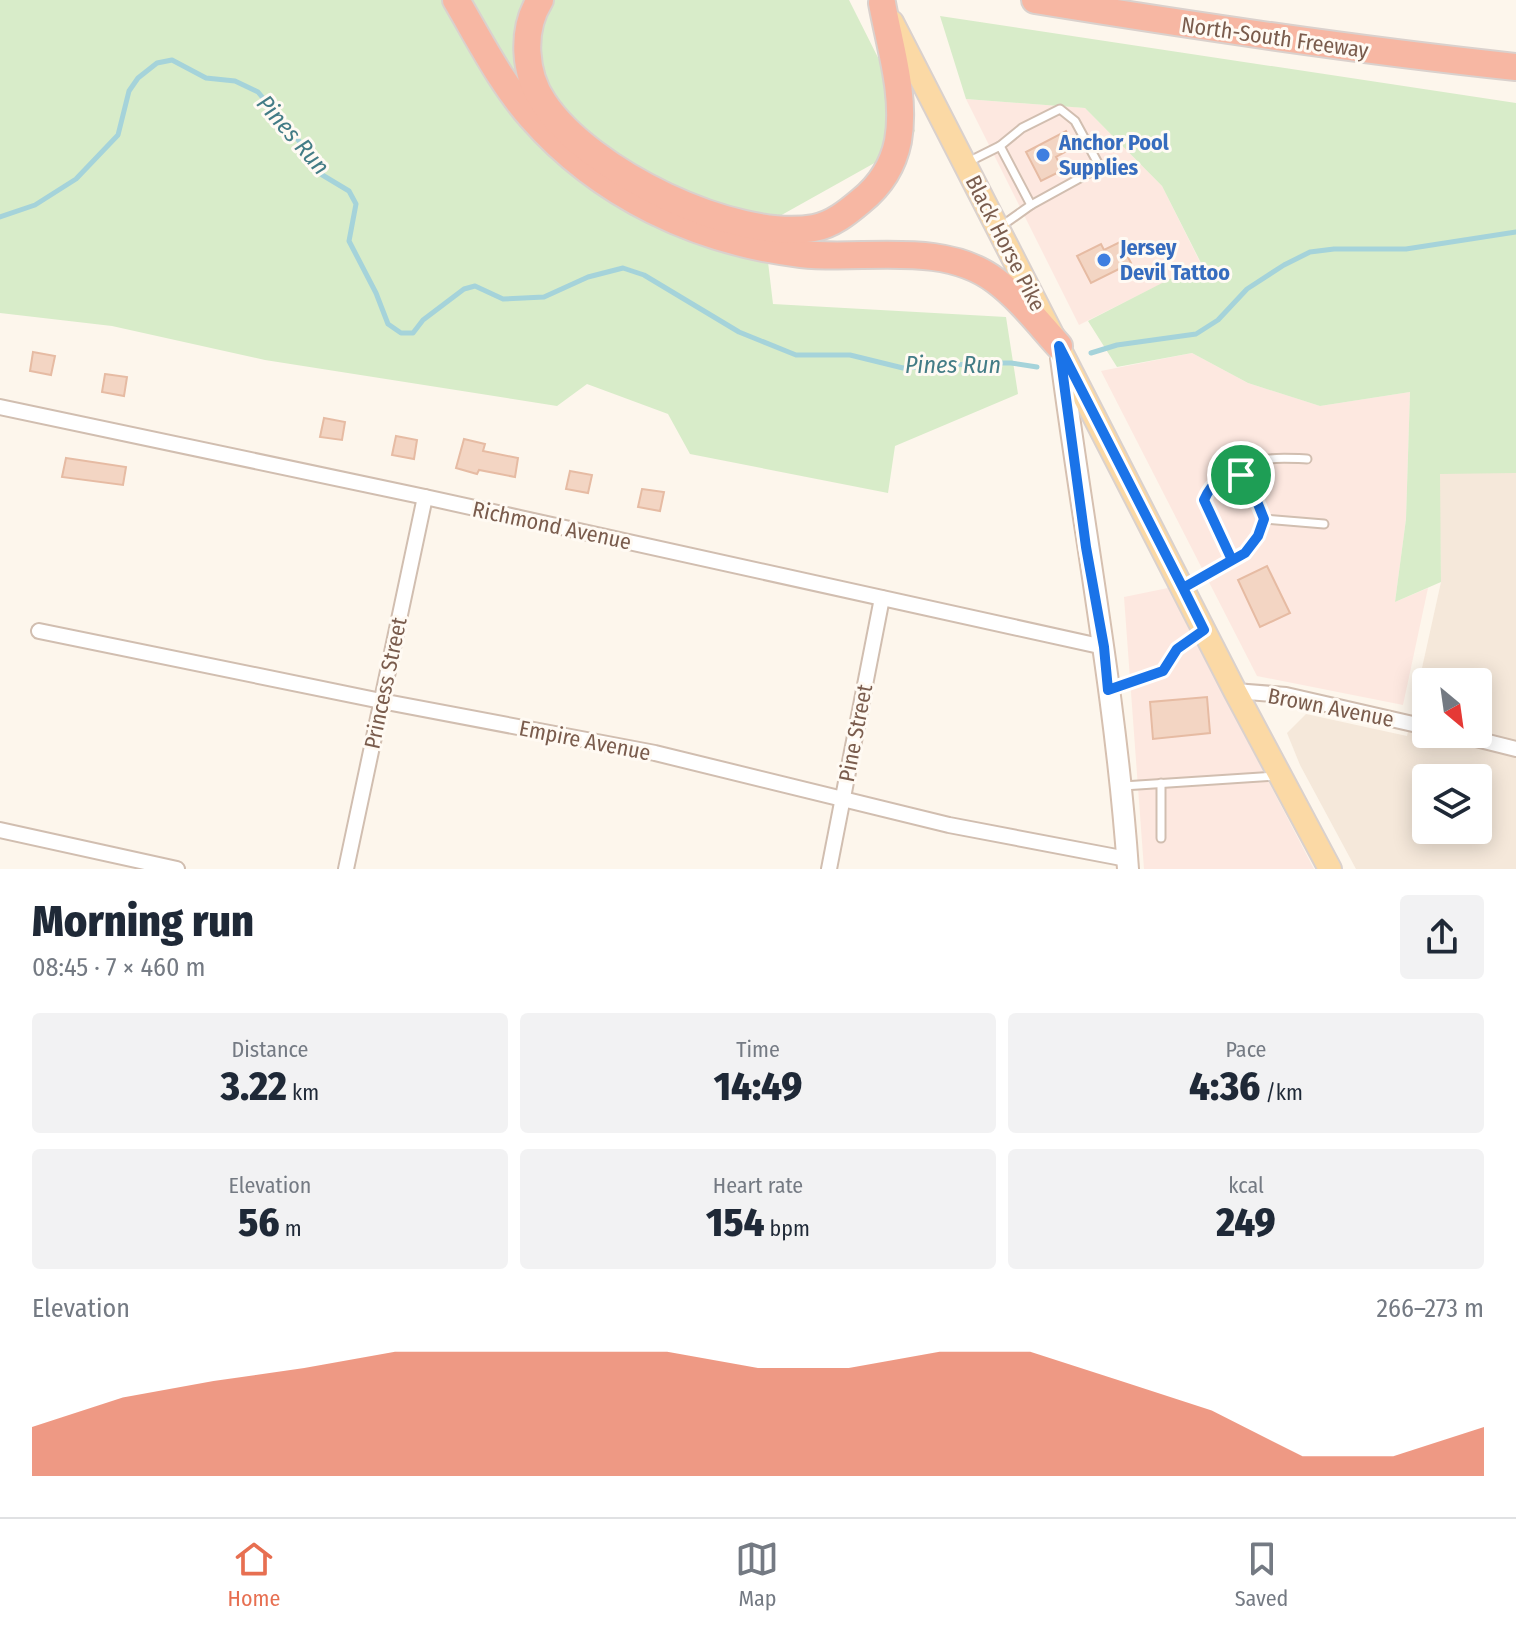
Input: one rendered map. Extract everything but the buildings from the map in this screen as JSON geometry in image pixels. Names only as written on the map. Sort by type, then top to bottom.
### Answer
[{"type":"highway","points":[[456,0],[529,116],[568,156],[619,192],[654,212],[744,245],[803,254],[931,257],[966,264],[994,279],[1059,346]]},
{"type":"highway","points":[[540,0],[528,29],[529,68],[535,88],[558,121],[591,151],[638,182],[712,214],[750,226],[787,230],[818,227],[847,214],[873,192],[890,168],[898,139],[900,103],[881,2]]},
{"type":"highway","name":"North-South Freeway","points":[[1035,0],[1235,32],[1516,67]]},
{"type":"main road","name":"Black Horse Pike","points":[[881,2],[1235,691],[1330,869]]},
{"type":"street","points":[[1059,346],[1086,547],[1104,647],[1128,864]]},
{"type":"street","name":"Richmond Avenue","points":[[0,407],[1104,647]]},
{"type":"street","name":"Princess Street","points":[[346,869],[425,497]]},
{"type":"street","name":"Pine Street","points":[[829,869],[882,598]]},
{"type":"street","name":"Empire Avenue","points":[[39,631],[655,753],[949,825],[1128,864]]},
{"type":"street","name":"Brown Avenue","points":[[1235,691],[1286,695],[1412,724]]},
{"type":"street","points":[[1492,743],[1516,749]]},
{"type":"street","points":[[0,830],[177,869]]},
{"type":"lane","points":[[965,163],[1000,146],[1022,128],[1060,109],[1075,121],[1100,167],[1031,205],[998,228]]},
{"type":"lane","points":[[1000,146],[1031,205]]},
{"type":"lane","points":[[1232,560],[1204,500],[1211,485],[1226,476],[1241,475],[1249,465],[1269,457],[1307,459]]},
{"type":"lane","points":[[1183,588],[1245,553],[1258,536],[1264,519],[1241,475]]},
{"type":"lane","points":[[1264,519],[1324,524]]},
{"type":"lane","points":[[1108,690],[1163,671],[1177,649],[1204,630]]},
{"type":"lane","points":[[1121,786],[1280,776]]},
{"type":"lane","points":[[1161,783],[1161,838]]},
{"type":"shaded area","points":[[966,99],[1085,108],[1162,186],[1201,264],[1079,325]]},
{"type":"shaded area","points":[[1192,353],[1248,383],[1320,406],[1410,392],[1406,519],[1395,602],[1428,588],[1403,705],[1257,676],[1101,371]]},
{"type":"shaded area","points":[[1439,473],[1516,473],[1516,869],[1356,869],[1300,765],[1287,733],[1306,714],[1407,736],[1412,713],[1412,748],[1492,748],[1492,668],[1422,668],[1441,582]]},
{"type":"shaded area","points":[[1168,588],[1314,869],[1144,869],[1124,597]]},
{"type":"green space","points":[[0,0],[849,0],[915,131],[887,156],[778,217],[768,262],[773,304],[1006,317],[1018,394],[895,446],[888,493],[690,454],[668,414],[587,384],[557,406],[265,360],[112,326],[0,313]]},
{"type":"green space","points":[[940,16],[1516,103],[1516,473],[1440,474],[1441,582],[1395,602],[1406,519],[1410,392],[1320,406],[1248,383],[1192,353],[1117,367],[1088,321],[1201,263],[1162,186],[1085,108],[966,99]]},
{"type":"waterway","name":"Pines Run","points":[[0,217],[35,205],[76,179],[118,135],[129,91],[138,78],[157,63],[172,60],[206,78],[235,81],[258,92],[304,147],[319,173],[349,191],[356,204],[349,241],[388,324],[401,333],[413,333],[423,320],[464,289],[475,286],[503,299],[544,297],[588,277],[623,268],[644,275],[739,332],[796,355],[850,355],[903,368],[986,363],[1037,367]]},
{"type":"waterway","name":"Pines Run","points":[[1091,353],[1117,345],[1196,334],[1218,320],[1247,289],[1310,252],[1406,249],[1516,232]]},
{"type":"place","name":"Anchor Pool Supplies","points":[[1043,155]]},
{"type":"place","name":"Jersey Devil Tattoo","points":[[1104,260]]},
{"type":"route","points":[[1241,475],[1226,476],[1211,485],[1204,500],[1232,560],[1183,588],[1059,346],[1108,690],[1163,671],[1177,649],[1204,630],[1183,588],[1245,553],[1258,536],[1264,519],[1241,475]]}]
